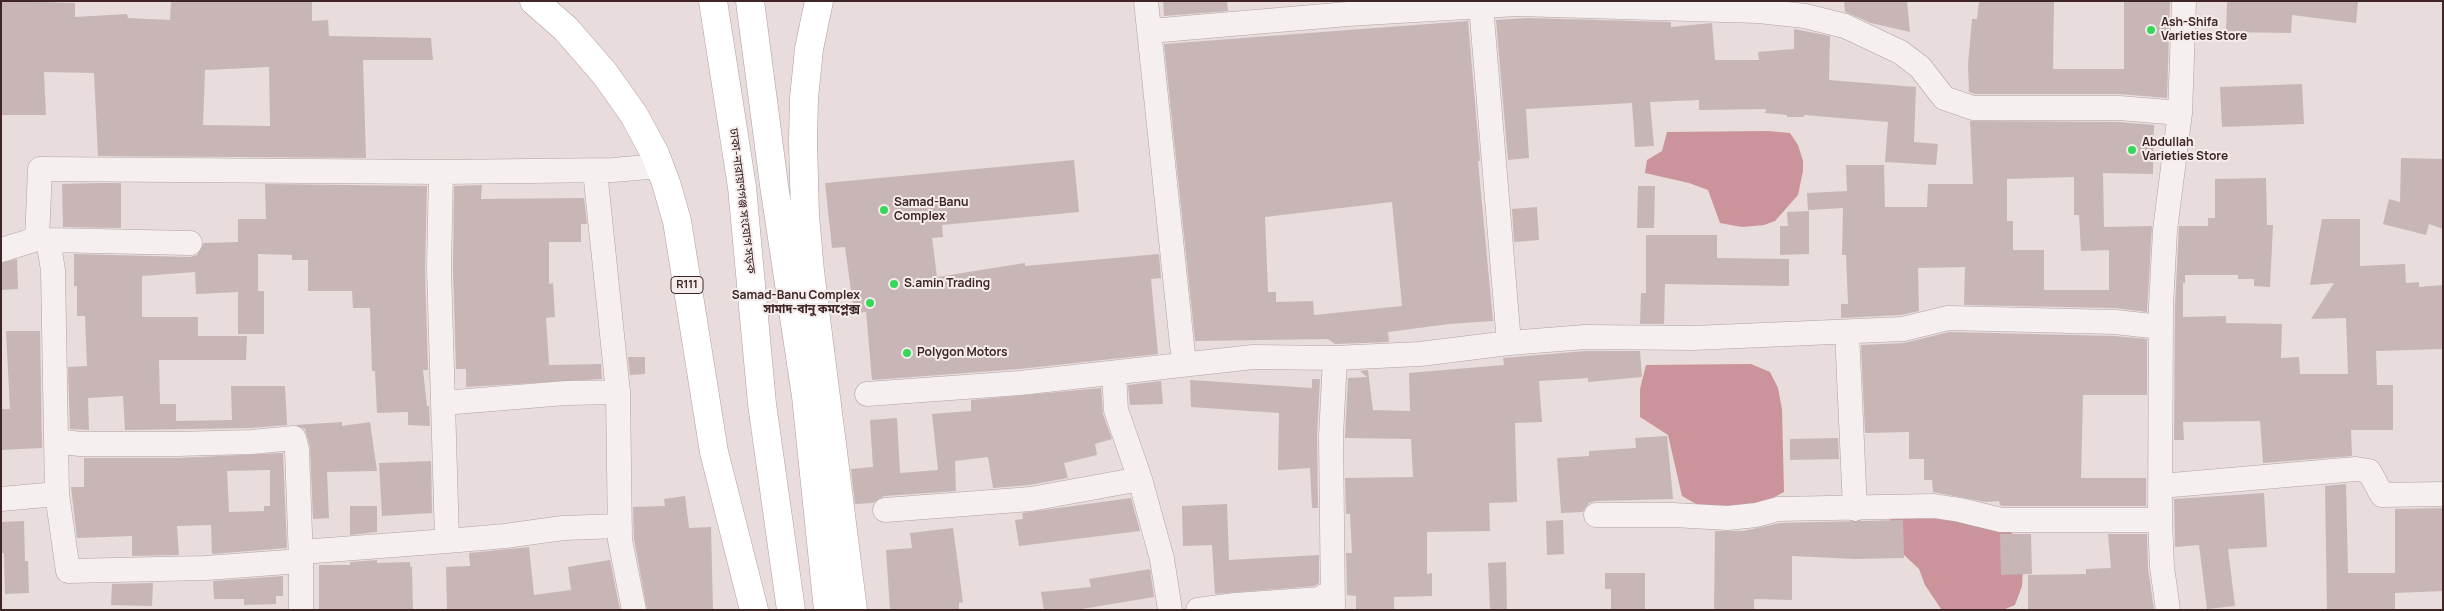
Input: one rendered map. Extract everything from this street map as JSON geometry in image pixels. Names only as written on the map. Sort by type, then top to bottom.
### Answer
[{"type":"main road","name":"R111","points":[[534,1],[566,29],[605,74],[634,115],[660,166],[677,221],[714,452],[754,610]]},
{"type":"main road","name":"ঢাকা-নারায়ণগঞ্জ সংযোগ সড়ক","points":[[714,1],[742,187],[762,404],[791,610]]},
{"type":"main road","points":[[819,1],[809,49],[804,98],[802,141],[805,216],[810,272],[852,610]]},
{"type":"main road","points":[[750,3],[774,184],[806,396],[828,610]]},
{"type":"street","points":[[1146,1],[1184,364]]},
{"type":"street","points":[[2168,610],[2162,566],[2160,520],[2161,327],[2165,230],[2180,113],[2184,1]]},
{"type":"street","points":[[1150,31],[1348,14],[1517,4],[1759,11],[1805,16],[1846,26],[1900,52],[1920,67],[1944,98],[1973,108],[2119,108],[2180,113]]},
{"type":"street","points":[[1481,6],[1509,343]]},
{"type":"street","points":[[620,526],[563,528],[206,568],[68,571],[57,494],[53,270],[43,240],[40,168],[441,172],[595,171],[660,166]]},
{"type":"street","points":[[595,171],[618,392],[620,540],[634,610]]},
{"type":"street","points":[[441,172],[439,268],[447,541]]},
{"type":"street","points":[[1,250],[43,240],[190,243]]},
{"type":"street","points":[[867,394],[1114,373],[1252,357],[1335,358],[1420,354],[1509,343],[1584,337],[1693,338],[1903,329],[1948,318],[2115,322],[2161,327]]},
{"type":"street","points":[[1847,332],[1855,509]]},
{"type":"street","points":[[1333,604],[1331,436],[1335,358]]},
{"type":"street","points":[[1114,373],[1116,410],[1140,479],[1162,559],[1170,610]]},
{"type":"street","points":[[443,403],[566,393],[618,392]]},
{"type":"street","points":[[56,441],[80,444],[177,444],[252,442],[294,438],[297,450],[301,610]]},
{"type":"street","points":[[2161,486],[2356,469],[2369,471],[2382,495],[2443,494]]},
{"type":"street","points":[[885,510],[1031,499],[1140,479]]},
{"type":"street","points":[[1,499],[57,494]]},
{"type":"street","points":[[1596,515],[1673,515],[1728,518],[1756,515],[1778,509],[1934,506],[2001,520],[2160,520]]},
{"type":"street","points":[[1198,610],[1235,605],[1320,599],[1324,596],[1333,604]]},
{"type":"shaded area","points":[[1768,131],[1790,133],[1798,145],[1803,161],[1803,171],[1798,195],[1775,221],[1764,225],[1742,227],[1720,223],[1708,190],[1689,183],[1645,173],[1647,160],[1662,151],[1667,132]]},
{"type":"shaded area","points":[[1751,364],[1770,372],[1778,388],[1782,409],[1784,492],[1763,503],[1705,509],[1682,496],[1668,435],[1640,417],[1640,389],[1646,365]]},
{"type":"shaded area","points":[[1924,514],[2005,529],[2016,536],[2023,568],[2022,586],[2015,605],[2003,610],[1941,609],[1925,585],[1919,569],[1899,550],[1890,538],[1890,517]]},
{"type":"building","points":[[1,1],[75,3],[75,17],[127,14],[128,18],[170,20],[171,1],[312,1],[312,21],[328,20],[329,36],[431,38],[433,60],[363,60],[366,158],[98,156],[94,73],[44,72],[46,115],[1,115]],"holes":[[[269,67],[270,126],[203,125],[205,70]]]},
{"type":"building","points":[[1163,1],[1227,1],[1228,11],[1164,16]]},
{"type":"building","points":[[1844,1],[1907,1],[1910,32],[1871,23],[1845,12]]},
{"type":"building","points":[[1979,1],[2054,1],[2053,69],[2124,69],[2124,1],[2170,1],[2167,98],[2119,94],[1975,94],[1969,92],[1968,65],[1972,19],[1977,19]]},
{"type":"building","points":[[2227,1],[2358,1],[2356,23],[2292,15],[2291,33],[2226,32]]},
{"type":"building","points":[[1527,18],[1671,22],[1671,27],[1712,23],[1715,60],[1759,60],[1758,52],[1794,49],[1794,29],[1830,36],[1829,80],[1916,87],[1914,142],[1938,144],[1936,165],[1885,162],[1888,122],[1804,115],[1804,117],[1787,117],[1787,115],[1765,113],[1766,109],[1699,110],[1699,100],[1650,102],[1654,146],[1635,147],[1632,103],[1526,109],[1529,158],[1508,160],[1496,20]]},
{"type":"building","points":[[1468,21],[1480,161],[1478,161],[1493,321],[1449,324],[1388,332],[1389,342],[1335,344],[1328,339],[1195,341],[1164,44]],"holes":[[[1392,202],[1402,306],[1314,315],[1313,301],[1276,302],[1276,292],[1268,292],[1265,217]]]},
{"type":"building","points":[[2302,84],[2304,124],[2222,127],[2220,87]]},
{"type":"building","points":[[1970,121],[2118,122],[2154,125],[2153,174],[2103,173],[2104,227],[2152,226],[2147,312],[2115,308],[1964,305],[1965,267],[1918,268],[1919,311],[1901,315],[1841,318],[1841,304],[1848,304],[1846,255],[1842,255],[1843,208],[1808,210],[1807,193],[1847,191],[1846,165],[1884,165],[1885,207],[1927,207],[1928,184],[1973,184]],"holes":[[[2074,177],[2074,215],[2079,215],[2081,251],[2109,250],[2109,290],[2044,290],[2044,250],[2013,250],[2013,221],[2007,221],[2007,179]]]},
{"type":"building","points":[[2401,158],[2443,159],[2443,229],[2429,224],[2426,235],[2383,224],[2389,199],[2400,202]]},
{"type":"building","points":[[1074,160],[1079,212],[942,225],[943,237],[932,238],[937,277],[1025,263],[1025,266],[1159,254],[1161,278],[1151,279],[1158,354],[1019,369],[872,380],[866,312],[854,313],[845,247],[832,248],[825,183]]},
{"type":"building","points":[[2266,178],[2267,225],[2273,225],[2270,287],[2254,286],[2254,279],[2238,279],[2238,275],[2185,275],[2185,283],[2183,283],[2183,317],[2226,316],[2226,323],[2282,324],[2281,358],[2299,357],[2300,374],[2348,374],[2346,318],[2311,319],[2334,283],[2310,285],[2322,219],[2360,219],[2360,266],[2405,264],[2406,283],[2419,282],[2419,287],[2443,285],[2443,349],[2376,351],[2377,385],[2393,385],[2393,430],[2351,430],[2352,456],[2263,463],[2260,421],[2183,422],[2184,440],[2174,440],[2175,306],[2179,226],[2208,226],[2208,218],[2215,218],[2215,179]]},
{"type":"building","points":[[121,183],[121,228],[63,227],[62,184]]},
{"type":"building","points":[[265,184],[427,186],[425,269],[428,370],[423,370],[430,426],[408,425],[408,412],[377,413],[375,371],[372,371],[370,308],[353,308],[352,291],[308,291],[308,260],[292,260],[292,255],[258,254],[258,291],[264,291],[264,334],[238,334],[238,292],[196,294],[195,272],[142,276],[142,317],[198,317],[198,336],[247,336],[246,360],[159,360],[160,404],[176,404],[176,421],[232,420],[231,386],[285,386],[287,425],[251,428],[125,430],[123,396],[88,398],[89,430],[70,429],[68,367],[87,366],[85,316],[77,316],[77,286],[74,286],[74,254],[190,257],[197,255],[204,243],[238,242],[238,219],[266,219]]},
{"type":"building","points":[[482,185],[481,199],[584,198],[587,224],[581,224],[581,242],[549,242],[549,284],[553,283],[555,317],[546,318],[549,365],[601,364],[602,379],[466,387],[466,369],[456,369],[453,269],[454,186]]},
{"type":"building","points":[[1638,186],[1655,186],[1654,228],[1637,228]]},
{"type":"building","points":[[1537,207],[1539,240],[1514,242],[1512,209]]},
{"type":"building","points":[[1809,211],[1809,254],[1780,255],[1780,226],[1788,226],[1787,212]]},
{"type":"building","points":[[1646,235],[1717,235],[1717,258],[1789,259],[1789,286],[1665,284],[1664,324],[1640,324],[1641,293],[1646,293]]},
{"type":"building","points":[[17,259],[18,289],[1,290],[1,263]]},
{"type":"building","points":[[6,331],[40,331],[42,448],[1,450],[1,409],[10,409]]},
{"type":"building","points":[[1949,332],[2114,336],[2147,339],[2147,395],[2083,395],[2081,478],[2146,478],[2146,506],[2003,506],[2000,505],[1999,501],[1986,502],[1933,492],[1932,480],[1924,480],[1924,459],[1909,459],[1909,432],[1865,433],[1861,345],[1904,343]]},
{"type":"building","points":[[1585,351],[1640,351],[1642,377],[1588,382],[1588,378],[1539,381],[1542,422],[1515,423],[1517,502],[1489,503],[1490,531],[1427,532],[1427,574],[1432,573],[1432,596],[1394,597],[1394,610],[1356,610],[1356,596],[1347,595],[1346,553],[1352,553],[1350,514],[1346,514],[1345,478],[1413,477],[1411,439],[1345,438],[1348,378],[1367,377],[1360,371],[1368,370],[1373,410],[1410,411],[1409,373],[1504,365],[1503,358]]},
{"type":"building","points":[[628,357],[645,357],[645,374],[630,375]]},
{"type":"building","points":[[1312,379],[1320,379],[1317,435],[1318,508],[1312,508],[1310,468],[1278,470],[1279,413],[1191,407],[1190,380],[1312,388]]},
{"type":"building","points":[[1161,381],[1163,404],[1130,405],[1128,385]]},
{"type":"building","points":[[1101,388],[1103,414],[1112,439],[1095,444],[1097,455],[1064,463],[1068,478],[1029,485],[993,488],[988,457],[955,461],[956,491],[884,496],[873,503],[855,504],[851,469],[873,467],[870,420],[897,418],[900,473],[938,470],[932,414],[971,411],[971,400]]},
{"type":"building","points":[[342,422],[342,426],[370,422],[377,471],[327,472],[329,518],[313,519],[310,447],[305,429],[295,425]]},
{"type":"building","points":[[1667,436],[1673,499],[1596,501],[1589,503],[1583,512],[1561,513],[1557,458],[1589,456],[1589,451],[1636,448],[1635,438]]},
{"type":"building","points":[[1838,438],[1839,459],[1790,460],[1790,439]]},
{"type":"building","points":[[283,453],[287,548],[212,554],[211,525],[177,526],[179,555],[132,556],[132,536],[77,538],[71,487],[84,487],[84,458],[177,458]],"holes":[[[270,470],[270,506],[264,506],[264,511],[229,512],[227,471]]]},
{"type":"building","points":[[431,461],[432,513],[382,516],[379,463]]},
{"type":"building","points":[[2346,484],[2348,573],[2395,573],[2395,509],[2443,508],[2443,591],[2395,593],[2395,610],[2327,610],[2325,486]]},
{"type":"building","points":[[2264,493],[2267,547],[2228,549],[2235,606],[2207,609],[2199,545],[2175,547],[2174,499]]},
{"type":"building","points":[[685,496],[689,528],[711,527],[713,610],[647,610],[634,539],[633,507],[665,506],[664,499]]},
{"type":"building","points":[[1131,498],[1140,531],[1019,546],[1015,520],[1023,519],[1022,513]]},
{"type":"building","points":[[1227,504],[1229,560],[1319,555],[1319,583],[1315,586],[1215,594],[1212,545],[1183,546],[1182,506]]},
{"type":"building","points":[[350,506],[377,506],[377,532],[350,535]]},
{"type":"building","points":[[1563,520],[1564,554],[1547,555],[1546,521]]},
{"type":"building","points":[[1903,520],[1904,558],[1855,559],[1792,556],[1792,600],[1754,599],[1754,610],[1714,610],[1715,531],[1743,531],[1780,523]]},
{"type":"building","points":[[24,521],[25,561],[28,561],[29,593],[5,594],[4,553],[1,553],[1,522]]},
{"type":"building","points":[[953,528],[963,602],[959,603],[959,610],[890,610],[886,550],[912,548],[910,533]]},
{"type":"building","points":[[2000,534],[2031,534],[2032,574],[2001,575]]},
{"type":"building","points":[[2108,534],[2147,534],[2148,568],[2154,610],[2028,610],[2028,575],[2086,574],[2086,569],[2111,568]]},
{"type":"building","points":[[529,547],[534,595],[571,590],[568,567],[610,560],[620,610],[447,610],[446,567],[470,566],[469,553]]},
{"type":"building","points":[[377,560],[377,563],[410,562],[410,567],[412,567],[413,610],[319,610],[319,565],[350,565],[350,562]]},
{"type":"building","points":[[1506,562],[1507,610],[1490,610],[1488,563]]},
{"type":"building","points":[[1150,569],[1154,597],[1076,610],[1044,610],[1041,592],[1091,587],[1089,579]]},
{"type":"building","points":[[1605,573],[1645,573],[1645,610],[1611,610],[1611,589],[1605,589]]},
{"type":"building","points":[[283,576],[283,596],[276,596],[276,604],[244,605],[244,599],[214,599],[213,581]]},
{"type":"building","points":[[153,583],[152,606],[111,605],[112,584]]},
{"type":"place","name":"Ash-Shifa Varieties Store","points":[[2151,30]]},
{"type":"place","name":"Abdullah Varieties Store","points":[[2132,150]]},
{"type":"place","name":"Samad-Banu Complex","points":[[884,210]]},
{"type":"place","name":"S.amin Trading","points":[[894,284]]},
{"type":"place","name":"Samad-Banu Complex সামাদ-বানু কমপ্লেক্স","points":[[870,303]]},
{"type":"place","name":"Polygon Motors","points":[[907,353]]}]
